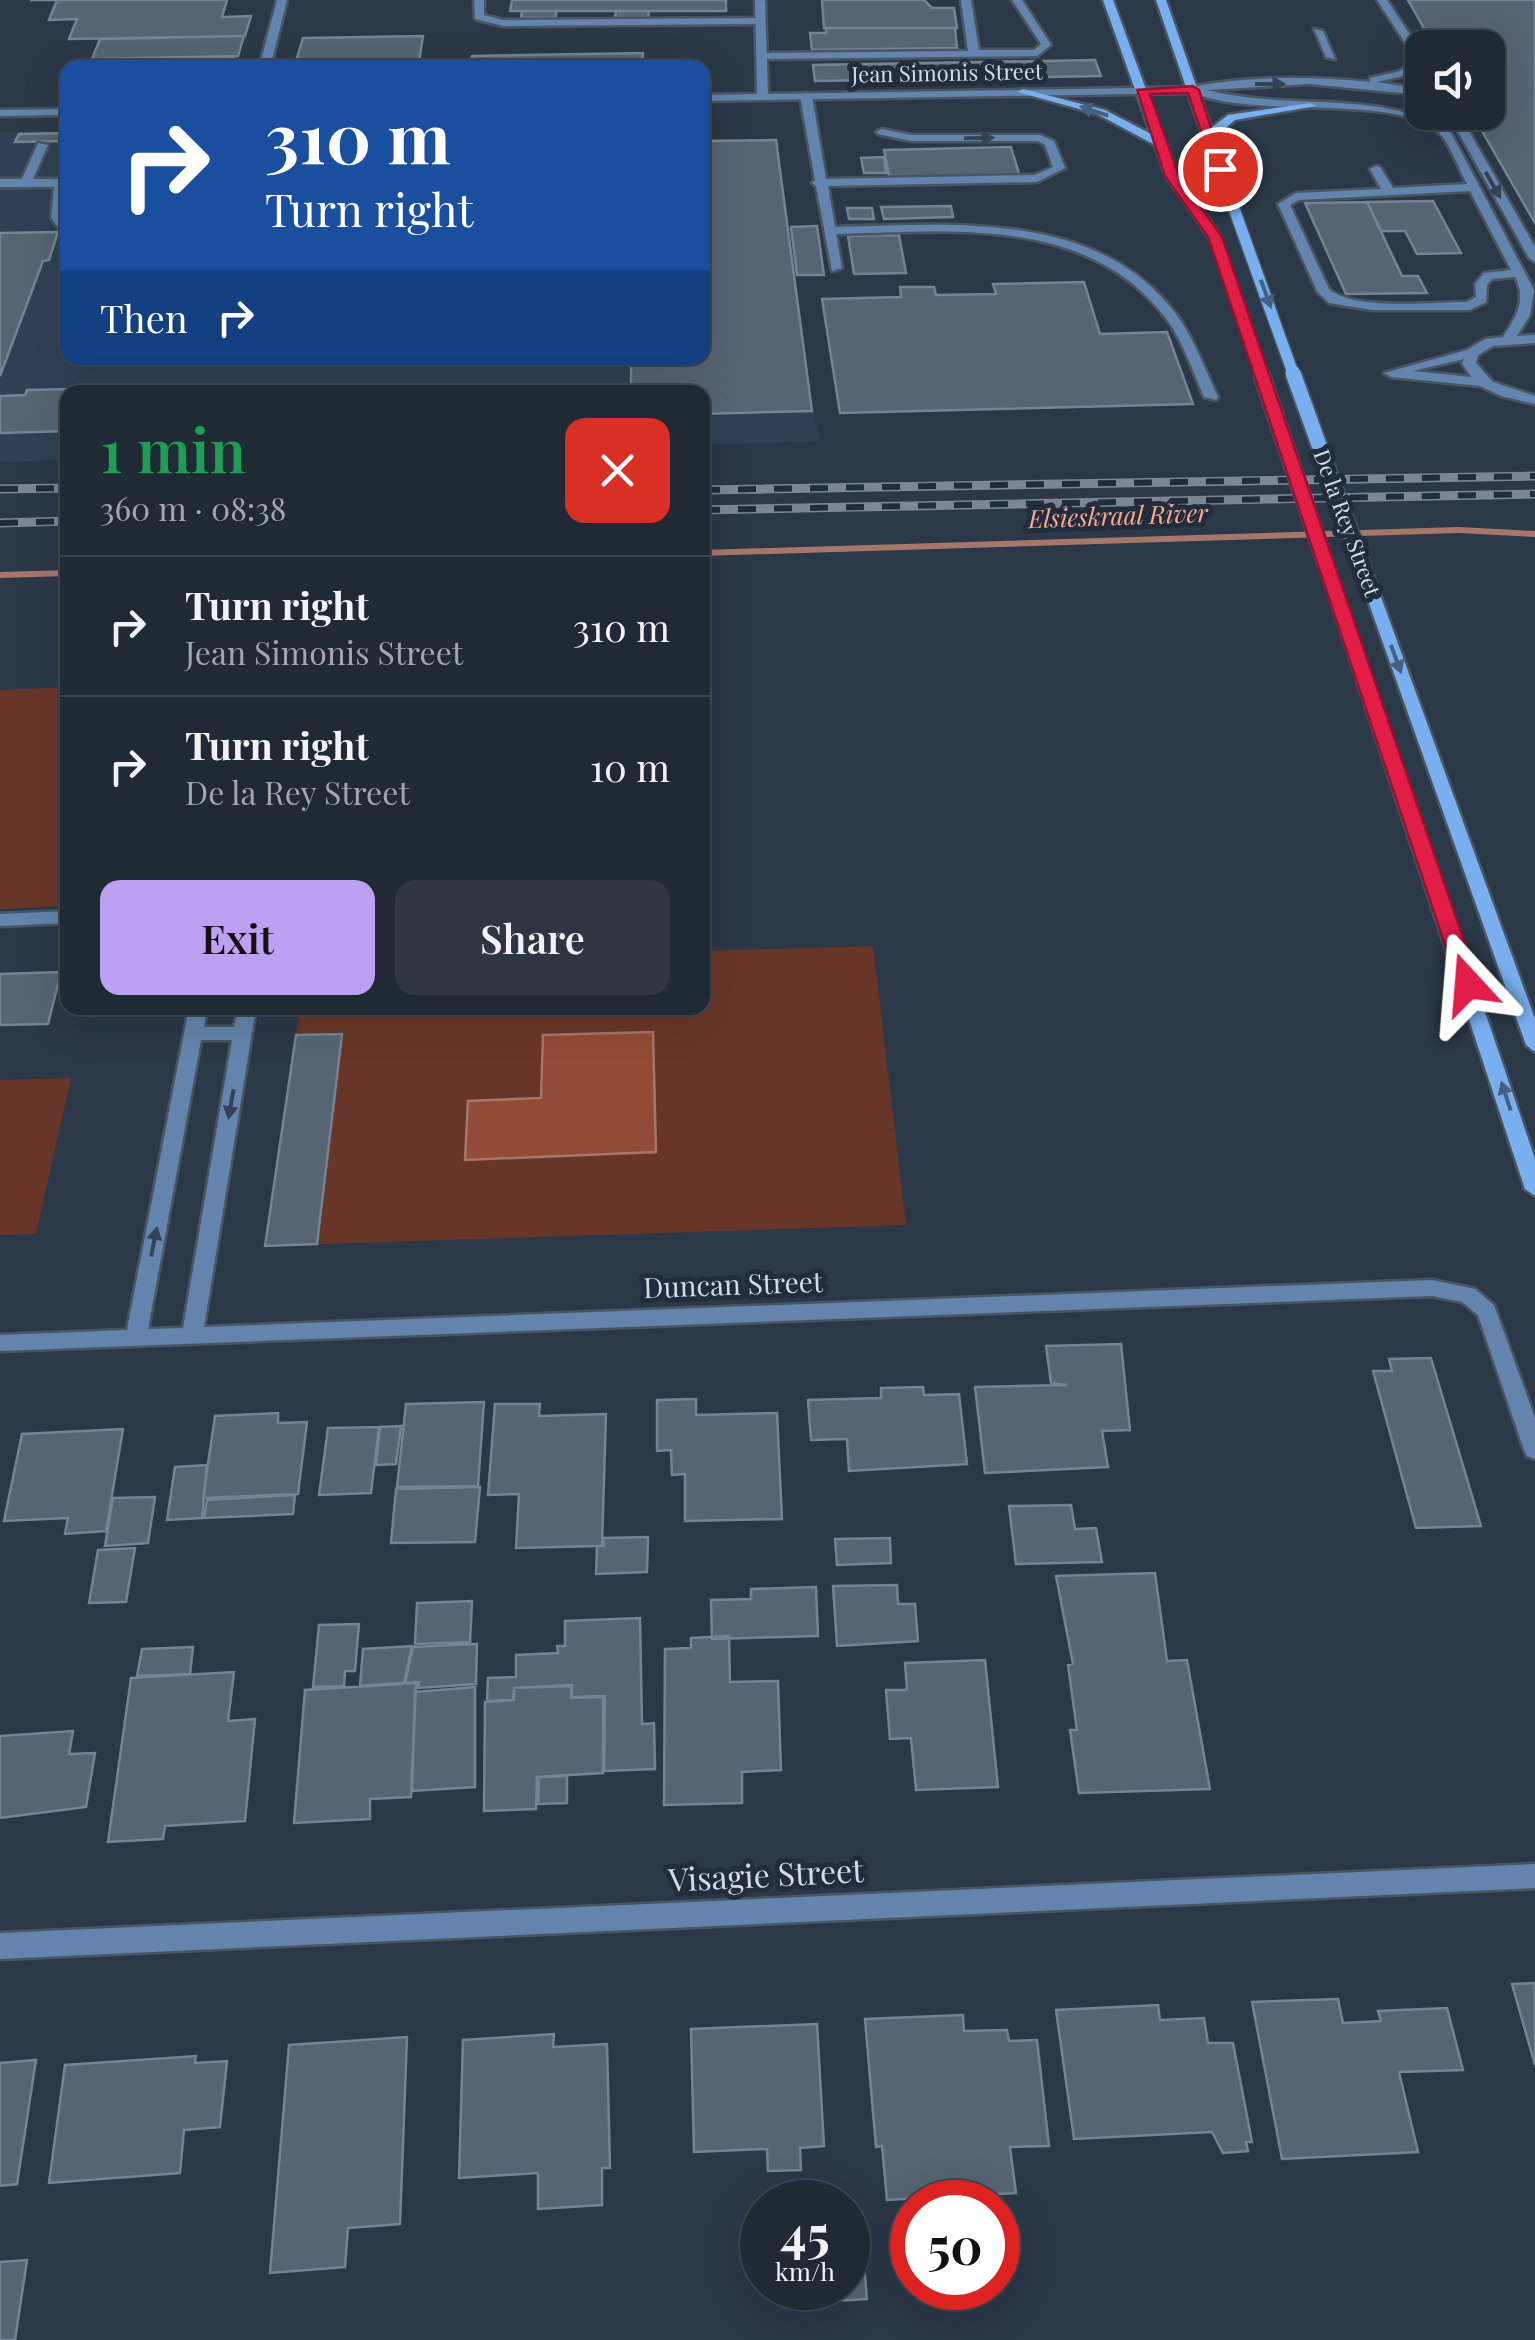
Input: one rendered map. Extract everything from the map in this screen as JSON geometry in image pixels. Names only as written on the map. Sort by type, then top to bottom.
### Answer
[{"type":"main road","name":"De la Rey Street","points":[[1108,0],[1172,176],[1215,237],[1535,1189]]},
{"type":"main road","points":[[1117,19],[1123,0]]},
{"type":"main road","name":"De la Rey Street","points":[[1161,0],[1535,1045]]},
{"type":"main road","points":[[1024,92],[1101,112],[1159,142]]},
{"type":"main road","points":[[1209,136],[1232,116],[1310,106]]},
{"type":"street","points":[[266,60],[282,0]]},
{"type":"street","points":[[479,0],[479,16],[502,22],[760,21]]},
{"type":"street","points":[[760,0],[763,97]]},
{"type":"street","points":[[966,0],[974,56]]},
{"type":"street","points":[[762,56],[1023,55],[1043,49],[1044,38],[1017,0]]},
{"type":"street","points":[[1382,0],[1405,34]]},
{"type":"street","points":[[1318,31],[1331,57]]},
{"type":"street","points":[[1347,84],[1394,77],[1405,70]]},
{"type":"street","points":[[1193,90],[1222,84],[1347,84],[1405,90]]},
{"type":"street","points":[[1193,90],[1227,101],[1388,110],[1429,120],[1445,131],[1528,290],[1530,315],[1509,338]]},
{"type":"street","name":"Jean Simonis Street","points":[[710,98],[1193,90]]},
{"type":"street","points":[[806,96],[818,183],[836,268]]},
{"type":"street","points":[[0,113],[60,112]]},
{"type":"street","points":[[1462,130],[1535,258]]},
{"type":"street","points":[[818,183],[1036,178],[1059,168],[1050,142],[1040,138],[911,138],[882,132]]},
{"type":"street","points":[[26,183],[42,146]]},
{"type":"street","points":[[1376,169],[1390,194]]},
{"type":"street","points":[[0,184],[60,183]]},
{"type":"street","points":[[1473,187],[1296,197],[1284,201],[1322,291],[1333,300],[1372,306],[1465,307],[1482,299],[1482,282],[1488,276],[1519,273]]},
{"type":"street","points":[[828,230],[1001,230],[1081,248],[1123,270],[1150,292],[1174,321],[1211,397]]},
{"type":"street","points":[[1534,400],[1482,382],[1391,373],[1472,353],[1490,342],[1535,339]]},
{"type":"street","points":[[1472,353],[1469,363],[1482,382]]},
{"type":"street","points":[[0,920],[60,917]]},
{"type":"street","points":[[136,1338],[197,1015]]},
{"type":"street","points":[[192,1336],[245,1015]]},
{"type":"street","points":[[193,1034],[242,1033]]},
{"type":"street","name":"Duncan Street","points":[[0,1343],[1432,1288],[1468,1295],[1487,1310],[1535,1450]]},
{"type":"street","name":"Visagie Street","points":[[0,1946],[1535,1876]]},
{"type":"shaded area","points":[[60,131],[60,365],[628,365],[629,385],[60,385],[60,460],[0,462],[0,132]]},
{"type":"shaded area","points":[[814,412],[819,441],[710,445],[710,416]]},
{"type":"shaded area","points":[[60,687],[60,906],[0,909],[0,690]]},
{"type":"shaded area","points":[[873,946],[906,1225],[265,1246],[299,1015],[710,1015],[710,951]]},
{"type":"shaded area","points":[[653,1032],[656,1152],[465,1160],[468,1101],[541,1098],[543,1035]]},
{"type":"shaded area","points":[[71,1078],[36,1234],[0,1235],[0,1080]]},
{"type":"building","points":[[57,0],[227,0],[222,17],[251,16],[245,36],[69,39],[77,19],[49,20]]},
{"type":"building","points":[[512,0],[726,0],[726,11],[510,11]]},
{"type":"building","points":[[822,0],[924,0],[932,8],[954,8],[957,28],[824,28]]},
{"type":"building","points":[[1408,0],[1535,0],[1535,223],[1481,130],[1505,130],[1505,30],[1425,30]]},
{"type":"building","points":[[522,11],[556,11],[556,18],[521,18]]},
{"type":"building","points":[[616,11],[649,11],[648,18],[615,18]]},
{"type":"building","points":[[826,28],[955,28],[957,48],[812,50],[810,33],[826,33]]},
{"type":"building","points":[[244,36],[238,56],[92,59],[100,39]]},
{"type":"building","points":[[423,36],[419,60],[296,60],[303,38]]},
{"type":"building","points":[[643,53],[643,60],[471,60],[472,56]]},
{"type":"building","points":[[230,57],[239,60],[118,60]]},
{"type":"building","points":[[1095,60],[1101,76],[815,81],[813,65]]},
{"type":"building","points":[[60,133],[60,141],[15,142],[19,134]]},
{"type":"building","points":[[776,140],[812,411],[710,414],[710,385],[631,385],[631,365],[710,365],[710,141]]},
{"type":"building","points":[[1011,147],[1020,177],[890,180],[884,150]]},
{"type":"building","points":[[884,157],[886,173],[864,173],[861,158]]},
{"type":"building","points":[[1433,201],[1461,253],[1417,254],[1405,231],[1381,231],[1367,202]]},
{"type":"building","points":[[1367,202],[1402,276],[1418,276],[1427,293],[1346,294],[1305,203]]},
{"type":"building","points":[[951,206],[953,217],[884,219],[881,207]]},
{"type":"building","points":[[847,208],[872,208],[874,219],[849,219]]},
{"type":"building","points":[[817,226],[824,275],[797,275],[791,227]]},
{"type":"building","points":[[58,232],[49,260],[43,261],[0,376],[0,233]]},
{"type":"building","points":[[899,235],[906,273],[854,274],[848,236]]},
{"type":"building","points":[[1084,282],[1100,334],[1167,332],[1193,404],[840,413],[822,299],[901,297],[900,287],[934,287],[936,295],[996,294],[993,284]]},
{"type":"building","points":[[60,389],[60,431],[0,433],[0,396],[25,395],[27,390]]},
{"type":"building","points":[[60,972],[48,1024],[0,1025],[0,974]]},
{"type":"building","points":[[342,1034],[317,1244],[265,1246],[296,1035]]},
{"type":"building","points":[[1121,1344],[1130,1430],[1102,1431],[1108,1467],[985,1473],[975,1387],[1067,1385],[1051,1383],[1046,1346]]},
{"type":"building","points":[[1431,1358],[1481,1526],[1416,1528],[1373,1371],[1392,1371],[1389,1359]]},
{"type":"building","points":[[923,1387],[924,1395],[959,1394],[967,1464],[849,1471],[847,1439],[811,1440],[808,1400],[881,1398],[881,1388]]},
{"type":"building","points":[[696,1399],[696,1415],[777,1413],[782,1519],[685,1521],[685,1474],[672,1475],[671,1450],[657,1451],[657,1400]]},
{"type":"building","points":[[484,1402],[478,1486],[397,1487],[406,1404]]},
{"type":"building","points":[[495,1404],[540,1404],[539,1416],[606,1414],[602,1546],[516,1548],[519,1494],[488,1495]]},
{"type":"building","points":[[278,1413],[278,1423],[307,1422],[298,1494],[203,1498],[215,1416]]},
{"type":"building","points":[[401,1426],[396,1464],[376,1465],[380,1427]]},
{"type":"building","points":[[379,1427],[371,1493],[319,1495],[328,1428]]},
{"type":"building","points":[[123,1429],[106,1531],[65,1534],[68,1518],[4,1521],[22,1434]]},
{"type":"building","points":[[207,1465],[202,1518],[167,1520],[175,1467]]},
{"type":"building","points":[[480,1487],[475,1542],[391,1543],[396,1489]]},
{"type":"building","points":[[295,1495],[293,1514],[204,1518],[207,1500]]},
{"type":"building","points":[[155,1497],[148,1543],[105,1546],[113,1498]]},
{"type":"building","points":[[1071,1505],[1075,1529],[1096,1528],[1102,1562],[1016,1564],[1009,1506]]},
{"type":"building","points":[[648,1537],[647,1572],[596,1574],[597,1546],[604,1546],[604,1538]]},
{"type":"building","points":[[890,1538],[891,1563],[837,1565],[835,1539]]},
{"type":"building","points":[[135,1548],[126,1602],[89,1603],[98,1550]]},
{"type":"building","points":[[1155,1573],[1167,1661],[1187,1660],[1210,1789],[1079,1793],[1070,1730],[1077,1730],[1068,1665],[1073,1664],[1056,1576]]},
{"type":"building","points":[[897,1585],[898,1604],[915,1604],[918,1641],[837,1646],[833,1586]]},
{"type":"building","points":[[816,1587],[818,1636],[712,1639],[711,1600],[751,1599],[751,1589]]},
{"type":"building","points":[[472,1601],[470,1642],[415,1644],[417,1603]]},
{"type":"building","points":[[640,1618],[642,1724],[654,1723],[655,1769],[604,1771],[605,1696],[572,1697],[572,1685],[514,1688],[513,1700],[487,1701],[488,1678],[516,1677],[516,1655],[558,1653],[557,1646],[565,1646],[565,1621]]},
{"type":"building","points":[[359,1624],[355,1671],[345,1671],[344,1686],[313,1687],[319,1625]]},
{"type":"building","points":[[729,1636],[730,1682],[778,1681],[781,1770],[742,1772],[742,1803],[664,1805],[665,1649],[691,1648],[691,1638]]},
{"type":"building","points":[[477,1644],[476,1684],[418,1688],[419,1682],[405,1683],[413,1647]]},
{"type":"building","points":[[412,1646],[404,1683],[360,1686],[363,1649]]},
{"type":"building","points":[[193,1647],[190,1674],[137,1676],[142,1649]]},
{"type":"building","points":[[985,1660],[998,1787],[916,1790],[911,1738],[890,1739],[886,1690],[907,1690],[905,1663]]},
{"type":"building","points":[[234,1672],[228,1721],[255,1719],[245,1821],[165,1826],[163,1839],[108,1842],[131,1678]]},
{"type":"building","points":[[416,1683],[411,1797],[370,1799],[370,1819],[294,1823],[305,1690]]},
{"type":"building","points":[[571,1686],[571,1698],[603,1697],[603,1773],[537,1777],[536,1809],[484,1811],[485,1702],[514,1700],[514,1688]]},
{"type":"building","points":[[475,1687],[475,1787],[412,1791],[415,1692]]},
{"type":"building","points":[[73,1731],[69,1754],[95,1753],[86,1807],[0,1818],[0,1736]]},
{"type":"building","points":[[567,1776],[567,1803],[538,1804],[539,1777]]},
{"type":"building","points":[[1535,1983],[1535,2065],[1512,1984]]},
{"type":"building","points":[[1338,1999],[1343,2023],[1381,2021],[1378,2011],[1447,2008],[1463,2070],[1399,2072],[1418,2152],[1282,2159],[1252,2002]]},
{"type":"building","points":[[1158,2005],[1160,2020],[1204,2018],[1208,2043],[1233,2043],[1252,2142],[1246,2142],[1248,2151],[1223,2153],[1212,2132],[1074,2139],[1056,2010]]},
{"type":"building","points":[[963,2015],[964,2031],[1007,2030],[1009,2041],[1037,2040],[1049,2146],[1010,2147],[1014,2180],[890,2180],[887,2200],[882,2146],[876,2147],[865,2019]]},
{"type":"building","points":[[817,2024],[824,2146],[800,2148],[801,2170],[768,2171],[767,2149],[694,2152],[691,2029]]},
{"type":"building","points":[[554,2034],[553,2047],[607,2044],[610,2168],[602,2168],[602,2205],[538,2209],[538,2173],[459,2178],[463,2040]]},
{"type":"building","points":[[407,2037],[400,2224],[348,2228],[345,2267],[270,2273],[289,2045]]},
{"type":"building","points":[[196,2056],[195,2063],[227,2061],[220,2127],[184,2130],[180,2173],[49,2183],[65,2065]]},
{"type":"building","points":[[36,2060],[17,2184],[0,2186],[0,2063]]},
{"type":"building","points":[[27,2260],[15,2340],[0,2340],[0,2262]]},
{"type":"waterway","name":"Elsieskraal River","points":[[710,553],[1459,530],[1535,534]]},
{"type":"waterway","name":"Elsieskraal River","points":[[0,575],[60,573]]},
{"type":"railway","points":[[710,490],[1535,476]]},
{"type":"railway","points":[[0,489],[60,488]]},
{"type":"railway","points":[[710,510],[1535,494]]},
{"type":"railway","points":[[0,523],[60,521]]},
{"type":"route","points":[[1220,169],[1193,90],[1143,90],[1172,176],[1215,237],[1468,984]]}]
